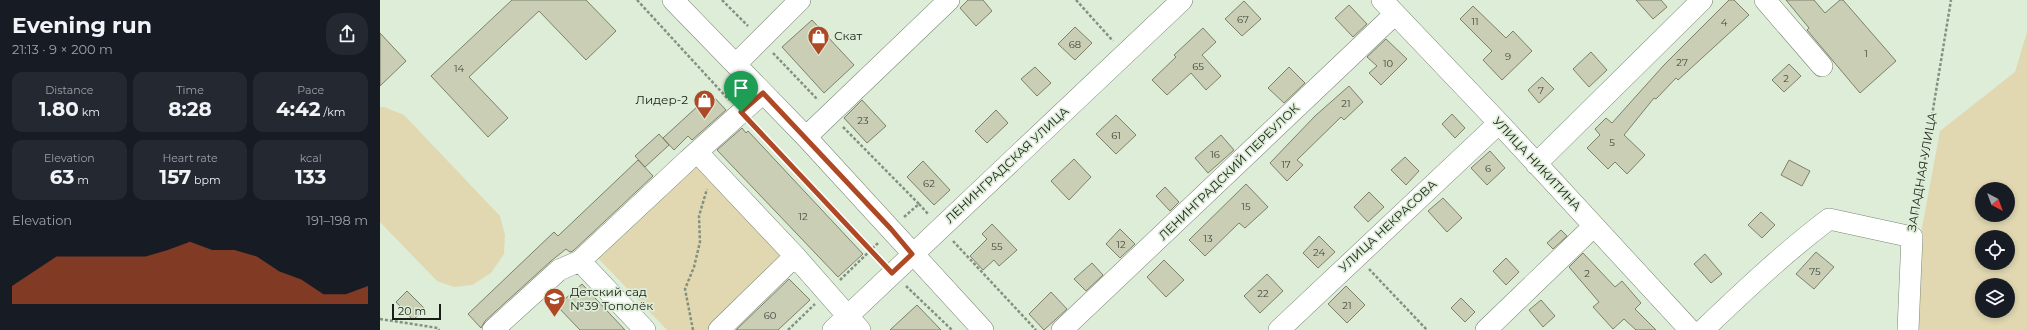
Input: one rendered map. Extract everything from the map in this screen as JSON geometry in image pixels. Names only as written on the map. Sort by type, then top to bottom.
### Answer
[{"type":"street","points":[[673,0],[806,137],[912,254],[984,330]]},
{"type":"street","points":[[736,64],[800,0]]},
{"type":"street","points":[[806,137],[949,0]]},
{"type":"street","name":"ЛЕНИНГРАДСКАЯ УЛИЦА","points":[[833,330],[855,322],[892,273],[1182,0]]},
{"type":"street","points":[[1536,164],[1702,0]]},
{"type":"street","points":[[1765,0],[1822,66]]},
{"type":"street","name":"УЛИЦА НИКИТИНА","points":[[1388,7],[1499,123],[1690,330]]},
{"type":"street","name":"ЛЕНИНГРАДСКИЙ ПЕРЕУЛОК","points":[[1062,330],[1388,7]]},
{"type":"street","points":[[493,330],[559,270],[580,261],[763,93]]},
{"type":"street","name":"УЛИЦА НЕКРАСОВА","points":[[1279,330],[1499,123]]},
{"type":"street","points":[[697,152],[855,322]]},
{"type":"street","name":"ЗАПАДНАЯ УЛИЦА","points":[[1703,330],[1764,271],[1797,243],[1829,219],[1912,237]]},
{"type":"street","points":[[1486,330],[1594,226]]},
{"type":"street","points":[[1908,330],[1912,237]]},
{"type":"street","points":[[719,330],[795,256]]},
{"type":"street","points":[[580,261],[645,330]]},
{"type":"path","points":[[638,0],[892,273],[952,330]]},
{"type":"path","points":[[1076,0],[1125,53]]},
{"type":"path","name":"ЗАПАДНАЯ УЛИЦА","points":[[1912,237],[1951,0]]},
{"type":"path","points":[[693,330],[685,289],[694,267],[700,242],[699,216],[711,167]]},
{"type":"path","points":[[919,204],[1036,330]]},
{"type":"path","points":[[1356,256],[1427,330]]},
{"type":"path","points":[[380,319],[438,328],[439,330]]},
{"type":"shaded area","points":[[2027,32],[2027,330],[1903,330],[1940,131],[2015,72]]},
{"type":"shaded area","points":[[380,107],[384,107],[404,115],[500,216],[505,235],[504,254],[491,273],[472,285],[454,287],[437,281],[380,222]]},
{"type":"shaded area","points":[[697,163],[787,257],[710,330],[667,330],[597,257]]},
{"type":"building","points":[[512,0],[586,0],[616,31],[586,60],[539,11],[469,77],[508,118],[488,137],[431,76]]},
{"type":"building","points":[[968,0],[983,0],[992,11],[976,26],[960,8]]},
{"type":"building","points":[[1636,0],[1661,0],[1667,7],[1653,19]]},
{"type":"building","points":[[1729,0],[1734,0],[1749,15],[1678,80],[1676,78],[1656,99],[1654,98],[1624,135],[1645,155],[1627,174],[1615,162],[1608,169],[1587,148],[1600,135],[1595,129],[1606,118],[1612,123],[1664,65]]},
{"type":"building","points":[[1786,0],[1814,0],[1825,13],[1840,0],[1843,0],[1896,61],[1860,93],[1807,30],[1809,28]]},
{"type":"building","points":[[1244,1],[1261,19],[1242,36],[1225,19]]},
{"type":"building","points":[[1349,5],[1367,24],[1353,37],[1335,18]]},
{"type":"building","points":[[1473,6],[1506,38],[1513,31],[1532,51],[1502,80],[1483,60],[1492,51],[1460,19]]},
{"type":"building","name":"Скат","points":[[812,20],[854,65],[824,93],[782,47]]},
{"type":"building","points":[[1075,27],[1092,43],[1075,60],[1058,44]]},
{"type":"building","points":[[1203,28],[1216,42],[1202,55],[1221,76],[1206,90],[1191,73],[1167,95],[1152,80],[1176,57],[1174,55]]},
{"type":"building","points":[[380,33],[406,61],[380,86]]},
{"type":"building","points":[[1386,39],[1407,59],[1381,85],[1369,73],[1377,66],[1367,57]]},
{"type":"building","points":[[1591,52],[1607,70],[1589,87],[1573,69]]},
{"type":"building","points":[[1789,64],[1801,76],[1784,92],[1772,80]]},
{"type":"building","points":[[1035,67],[1051,83],[1037,96],[1021,79]]},
{"type":"building","points":[[1289,67],[1305,83],[1284,103],[1268,88]]},
{"type":"building","points":[[1542,77],[1554,89],[1539,103],[1528,90]]},
{"type":"building","points":[[1349,86],[1363,102],[1344,120],[1341,117],[1297,160],[1303,165],[1287,181],[1270,163],[1315,116]]},
{"type":"building","name":"Лидер-2","points":[[711,94],[726,110],[692,140],[688,136],[674,150],[663,138]]},
{"type":"building","points":[[862,100],[886,126],[867,143],[844,118]]},
{"type":"building","points":[[996,110],[1008,123],[987,143],[975,131]]},
{"type":"building","points":[[1452,114],[1465,128],[1455,138],[1442,124]]},
{"type":"building","points":[[1116,115],[1136,135],[1116,154],[1096,134]]},
{"type":"building","points":[[742,128],[746,133],[748,131],[863,254],[838,277],[717,150]]},
{"type":"building","points":[[659,134],[669,145],[645,167],[635,156]]},
{"type":"building","points":[[1221,135],[1234,150],[1208,173],[1195,158]]},
{"type":"building","points":[[1490,151],[1505,168],[1487,185],[1471,168]]},
{"type":"building","points":[[1405,157],[1419,171],[1406,185],[1391,170]]},
{"type":"building","points":[[1074,159],[1091,177],[1069,200],[1051,181]]},
{"type":"building","points":[[638,160],[653,176],[573,251],[570,252],[566,249],[551,261],[485,321],[481,328],[468,314],[554,232],[558,236]]},
{"type":"building","points":[[1789,160],[1810,171],[1802,186],[1781,175]]},
{"type":"building","points":[[923,161],[950,190],[934,205],[907,177]]},
{"type":"building","points":[[1246,184],[1268,207],[1245,228],[1239,223],[1205,256],[1189,240]]},
{"type":"building","points":[[1165,187],[1179,202],[1170,211],[1156,196]]},
{"type":"building","points":[[1369,192],[1384,207],[1368,222],[1354,207]]},
{"type":"building","points":[[1443,198],[1462,218],[1447,232],[1428,211]]},
{"type":"building","points":[[1761,212],[1775,225],[1762,238],[1748,225]]},
{"type":"building","points":[[992,224],[1017,250],[999,266],[994,260],[983,270],[970,256],[987,239],[982,234]]},
{"type":"building","points":[[1120,229],[1135,244],[1120,258],[1106,244]]},
{"type":"building","points":[[1561,230],[1567,236],[1553,249],[1547,243]]},
{"type":"building","points":[[1319,236],[1335,252],[1318,268],[1303,253]]},
{"type":"building","points":[[1816,252],[1834,267],[1814,289],[1796,274]]},
{"type":"building","points":[[1583,253],[1615,287],[1622,281],[1641,303],[1635,309],[1656,330],[1636,330],[1624,319],[1613,329],[1593,307],[1599,302],[1569,267]]},
{"type":"building","points":[[1705,254],[1722,274],[1711,283],[1694,264]]},
{"type":"building","points":[[1506,258],[1519,272],[1506,285],[1493,271]]},
{"type":"building","points":[[1164,260],[1184,280],[1166,297],[1147,277]]},
{"type":"building","points":[[1092,263],[1103,275],[1086,291],[1074,279]]},
{"type":"building","points":[[1267,274],[1283,291],[1260,313],[1244,296]]},
{"type":"building","points":[[789,279],[810,300],[778,330],[736,330]]},
{"type":"building","points":[[582,284],[625,330],[580,330],[557,306]]},
{"type":"building","points":[[1346,286],[1365,305],[1347,323],[1328,304]]},
{"type":"building","points":[[407,291],[425,309],[413,320],[396,302]]},
{"type":"building","points":[[1051,292],[1067,309],[1044,330],[1029,314]]},
{"type":"building","points":[[1461,298],[1475,312],[1465,322],[1451,308]]},
{"type":"building","points":[[1541,300],[1555,316],[1543,327],[1529,310]]},
{"type":"building","points":[[917,305],[941,330],[890,330]]},
{"type":"place","name":"Скат","points":[[818,56]]},
{"type":"place","name":"Лидер-2","points":[[704,120]]},
{"type":"place","name":"Детский сад №39 Тополёк","points":[[554,318]]},
{"type":"route","points":[[763,93],[806,137],[891,229],[912,254],[892,273],[741,112],[763,93]]}]
